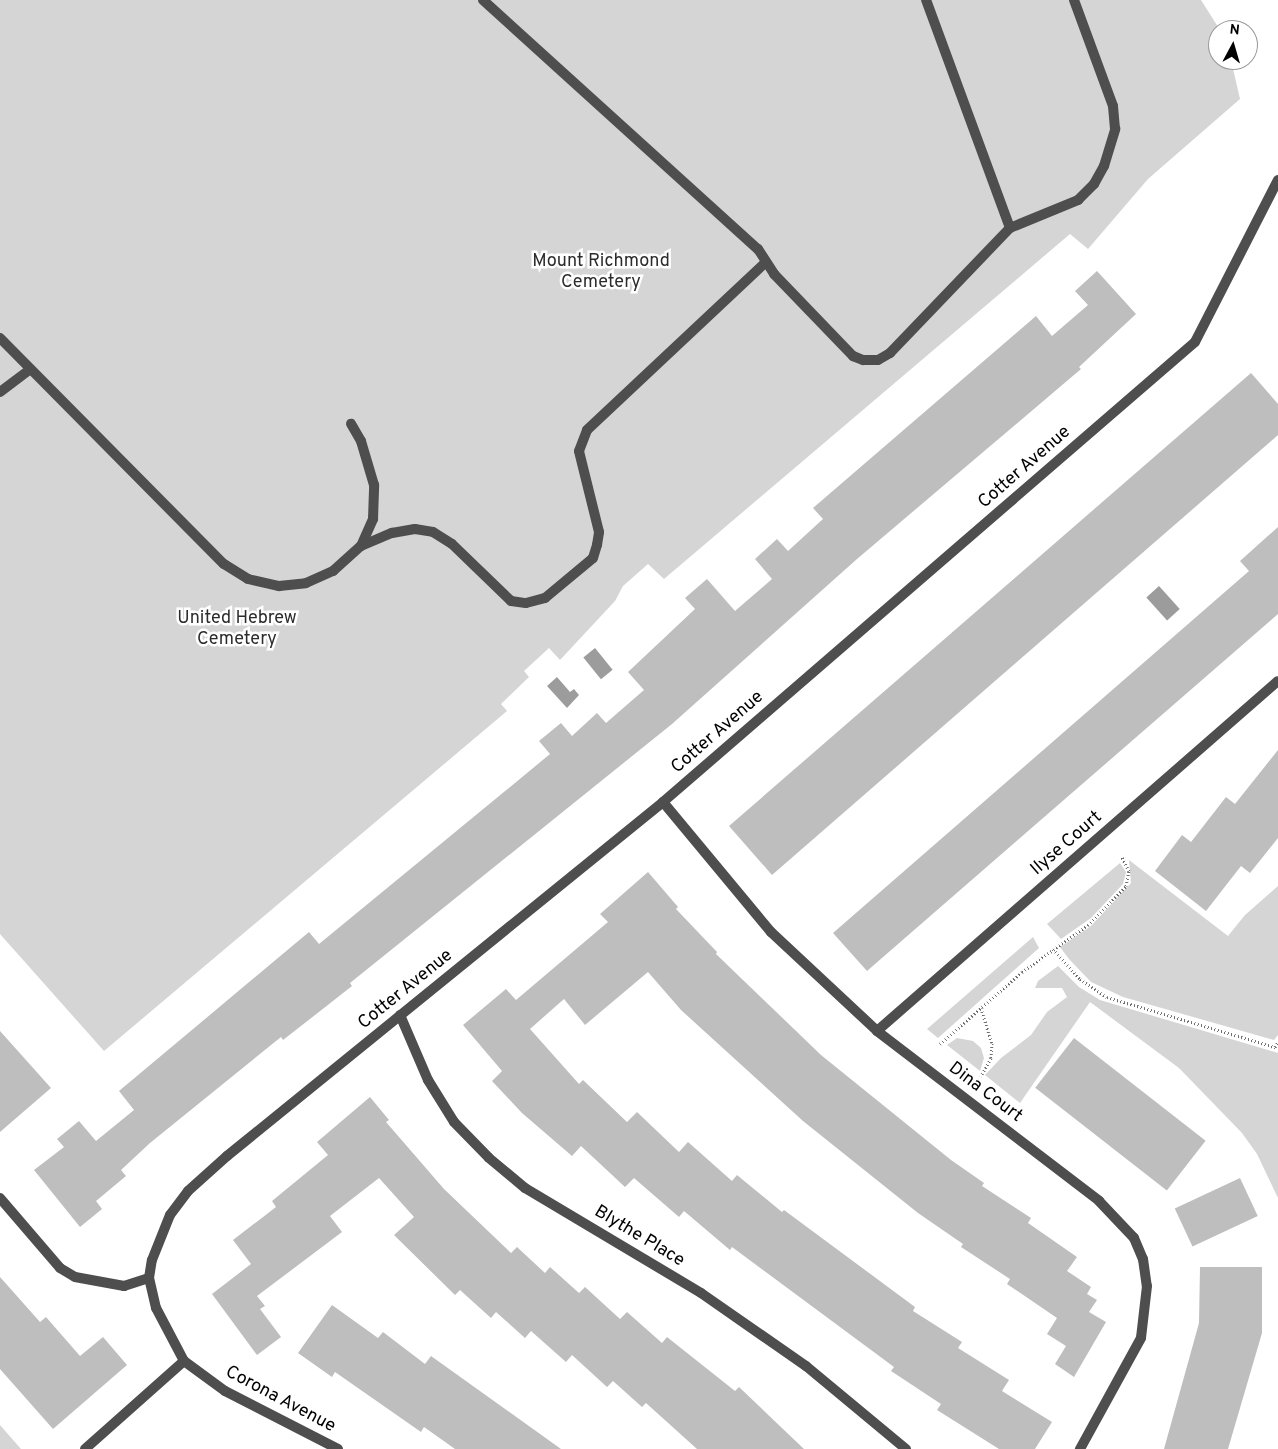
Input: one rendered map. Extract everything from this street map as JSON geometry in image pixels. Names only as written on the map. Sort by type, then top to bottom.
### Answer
[{"type":"street","points":[[483,0],[758,249],[766,262],[853,356],[863,360],[878,360],[890,353],[1010,228],[1078,200],[1094,184],[1104,166],[1115,129],[1113,106],[1074,0]]},
{"type":"street","points":[[926,0],[1010,228]]},
{"type":"street","name":"Cotter Avenue","points":[[149,1278],[152,1260],[170,1216],[188,1192],[400,1015],[663,802],[1196,342],[1278,180]]},
{"type":"street","points":[[0,338],[224,564],[248,579],[279,586],[306,582],[333,571],[361,546],[392,533],[415,529],[433,532],[452,544],[511,601],[526,603],[545,598],[593,558],[598,545],[599,532],[579,451],[587,430],[766,262]]},
{"type":"street","points":[[0,392],[30,369]]},
{"type":"street","points":[[351,424],[361,441],[374,485],[373,520],[361,546]]},
{"type":"street","name":"Ilyse Court","points":[[877,1031],[1278,681]]},
{"type":"street","name":"Dina Court","points":[[663,802],[771,932],[877,1031],[1099,1201],[1134,1238],[1143,1259],[1147,1286],[1141,1338],[1080,1449]]},
{"type":"street","name":"Blythe Place","points":[[400,1015],[428,1080],[454,1122],[497,1164],[525,1188],[701,1293],[806,1366],[906,1449]]},
{"type":"street","points":[[0,1198],[60,1268],[75,1277],[124,1286],[149,1278]]},
{"type":"street","name":"Corona Avenue","points":[[149,1278],[156,1308],[184,1361],[225,1391],[333,1448]]},
{"type":"street","points":[[85,1449],[184,1361]]},
{"type":"path","points":[[940,1044],[1053,949],[1088,925],[1126,886],[1129,871],[1122,857]]},
{"type":"path","points":[[1053,949],[1080,979],[1106,997],[1277,1048],[1278,1042]]},
{"type":"path","points":[[981,1008],[992,1043],[991,1058],[982,1076]]},
{"type":"green space","points":[[0,0],[1201,0],[1214,20],[1208,20],[1208,70],[1233,70],[1240,99],[1148,179],[1088,249],[1070,234],[664,579],[648,564],[623,586],[615,601],[560,660],[549,648],[524,671],[529,677],[501,704],[507,711],[104,1051],[0,934]]},
{"type":"green space","points":[[1129,860],[1228,936],[1245,915],[1278,886],[1278,1035],[1274,1040],[1123,997],[1091,982],[1069,959],[1060,947],[1091,926],[1131,883]]},
{"type":"green space","points":[[1120,863],[1126,872],[1123,884],[1091,918],[1061,939],[1047,924]]},
{"type":"green space","points":[[1033,937],[1039,948],[938,1038],[927,1029]]},
{"type":"green space","points":[[1058,966],[1079,987],[1100,1000],[1278,1053],[1278,1198],[1257,1154],[1242,1133],[1179,1068],[1090,1002],[1020,1103],[985,1075],[1001,1058],[1031,1035],[1047,1012],[1067,997],[1062,988],[1035,988],[1038,981]]},
{"type":"green space","points":[[957,1038],[973,1041],[981,1048],[984,1058],[980,1071],[947,1045]]},
{"type":"green space","points":[[0,1425],[21,1449],[0,1449]]},
{"type":"shaded area","points":[[1159,586],[1180,609],[1167,620],[1146,597]]},
{"type":"shaded area","points":[[595,648],[613,670],[601,679],[583,657]]},
{"type":"shaded area","points":[[557,677],[570,692],[574,689],[579,695],[567,708],[547,686]]},
{"type":"building","points":[[1097,271],[1136,314],[1079,367],[1081,369],[857,559],[672,724],[350,983],[352,986],[283,1040],[281,1037],[150,1143],[121,1170],[126,1176],[96,1201],[102,1209],[80,1227],[34,1170],[64,1147],[57,1139],[79,1121],[96,1141],[134,1110],[119,1091],[309,932],[319,944],[550,754],[539,741],[561,723],[572,736],[597,713],[606,723],[644,690],[628,672],[695,609],[685,598],[707,579],[735,611],[772,579],[755,559],[777,539],[788,551],[823,519],[813,508],[1036,316],[1052,336],[1088,305],[1075,291]]},
{"type":"building","points":[[1251,373],[1278,404],[1278,435],[772,875],[729,826]]},
{"type":"building","points":[[1278,527],[1278,614],[867,971],[833,933],[1249,571],[1240,561]]},
{"type":"building","points":[[1278,750],[1278,838],[1250,873],[1241,866],[1206,911],[1155,871],[1182,835],[1191,842],[1226,797],[1235,804]]},
{"type":"building","points":[[648,872],[678,907],[676,909],[717,952],[716,954],[821,1055],[951,1160],[984,1183],[982,1186],[1031,1218],[1028,1223],[1077,1257],[1067,1271],[1091,1287],[1087,1294],[1097,1300],[1089,1312],[1106,1322],[1074,1377],[1055,1364],[1066,1346],[1047,1334],[1057,1318],[1007,1284],[1010,1279],[961,1247],[963,1244],[918,1213],[803,1121],[681,1010],[648,972],[585,1025],[564,999],[530,1029],[579,1084],[583,1080],[627,1122],[637,1112],[679,1152],[688,1142],[732,1181],[737,1175],[782,1212],[784,1210],[915,1307],[913,1311],[962,1342],[958,1348],[1009,1380],[1002,1391],[1052,1422],[1035,1449],[999,1449],[937,1410],[941,1404],[891,1371],[894,1367],[732,1247],[730,1250],[684,1211],[679,1217],[634,1178],[625,1187],[581,1146],[572,1156],[522,1113],[492,1081],[502,1071],[463,1025],[506,989],[516,1000],[608,922],[600,914]]},
{"type":"building","points":[[0,1031],[51,1088],[0,1132]]},
{"type":"building","points":[[1074,1038],[1206,1141],[1167,1190],[1035,1088]]},
{"type":"building","points":[[370,1097],[389,1120],[386,1122],[444,1189],[511,1253],[517,1247],[545,1273],[550,1267],[579,1293],[585,1287],[620,1319],[627,1312],[662,1343],[667,1337],[735,1391],[739,1387],[804,1449],[697,1449],[646,1403],[642,1407],[613,1381],[607,1387],[572,1355],[566,1362],[531,1331],[525,1338],[496,1312],[491,1318],[460,1290],[455,1295],[394,1235],[414,1217],[379,1178],[330,1216],[342,1232],[257,1296],[265,1306],[260,1309],[281,1337],[257,1355],[212,1294],[251,1264],[233,1240],[276,1207],[272,1201],[328,1155],[317,1142]]},
{"type":"building","points":[[1240,1178],[1258,1216],[1192,1246],[1175,1208]]},
{"type":"building","points":[[1200,1267],[1262,1267],[1262,1333],[1228,1449],[1164,1449],[1199,1323]]},
{"type":"building","points":[[0,1277],[40,1322],[46,1317],[80,1356],[103,1337],[127,1365],[53,1429],[0,1369]]},
{"type":"building","points":[[332,1305],[378,1338],[383,1332],[425,1364],[431,1356],[561,1449],[455,1449],[424,1427],[421,1432],[335,1372],[332,1377],[298,1353]]},
{"type":"park label","name":"Mount Richmond Cemetery","points":[[601,273]]},
{"type":"park label","name":"United Hebrew Cemetery","points":[[237,630]]}]
